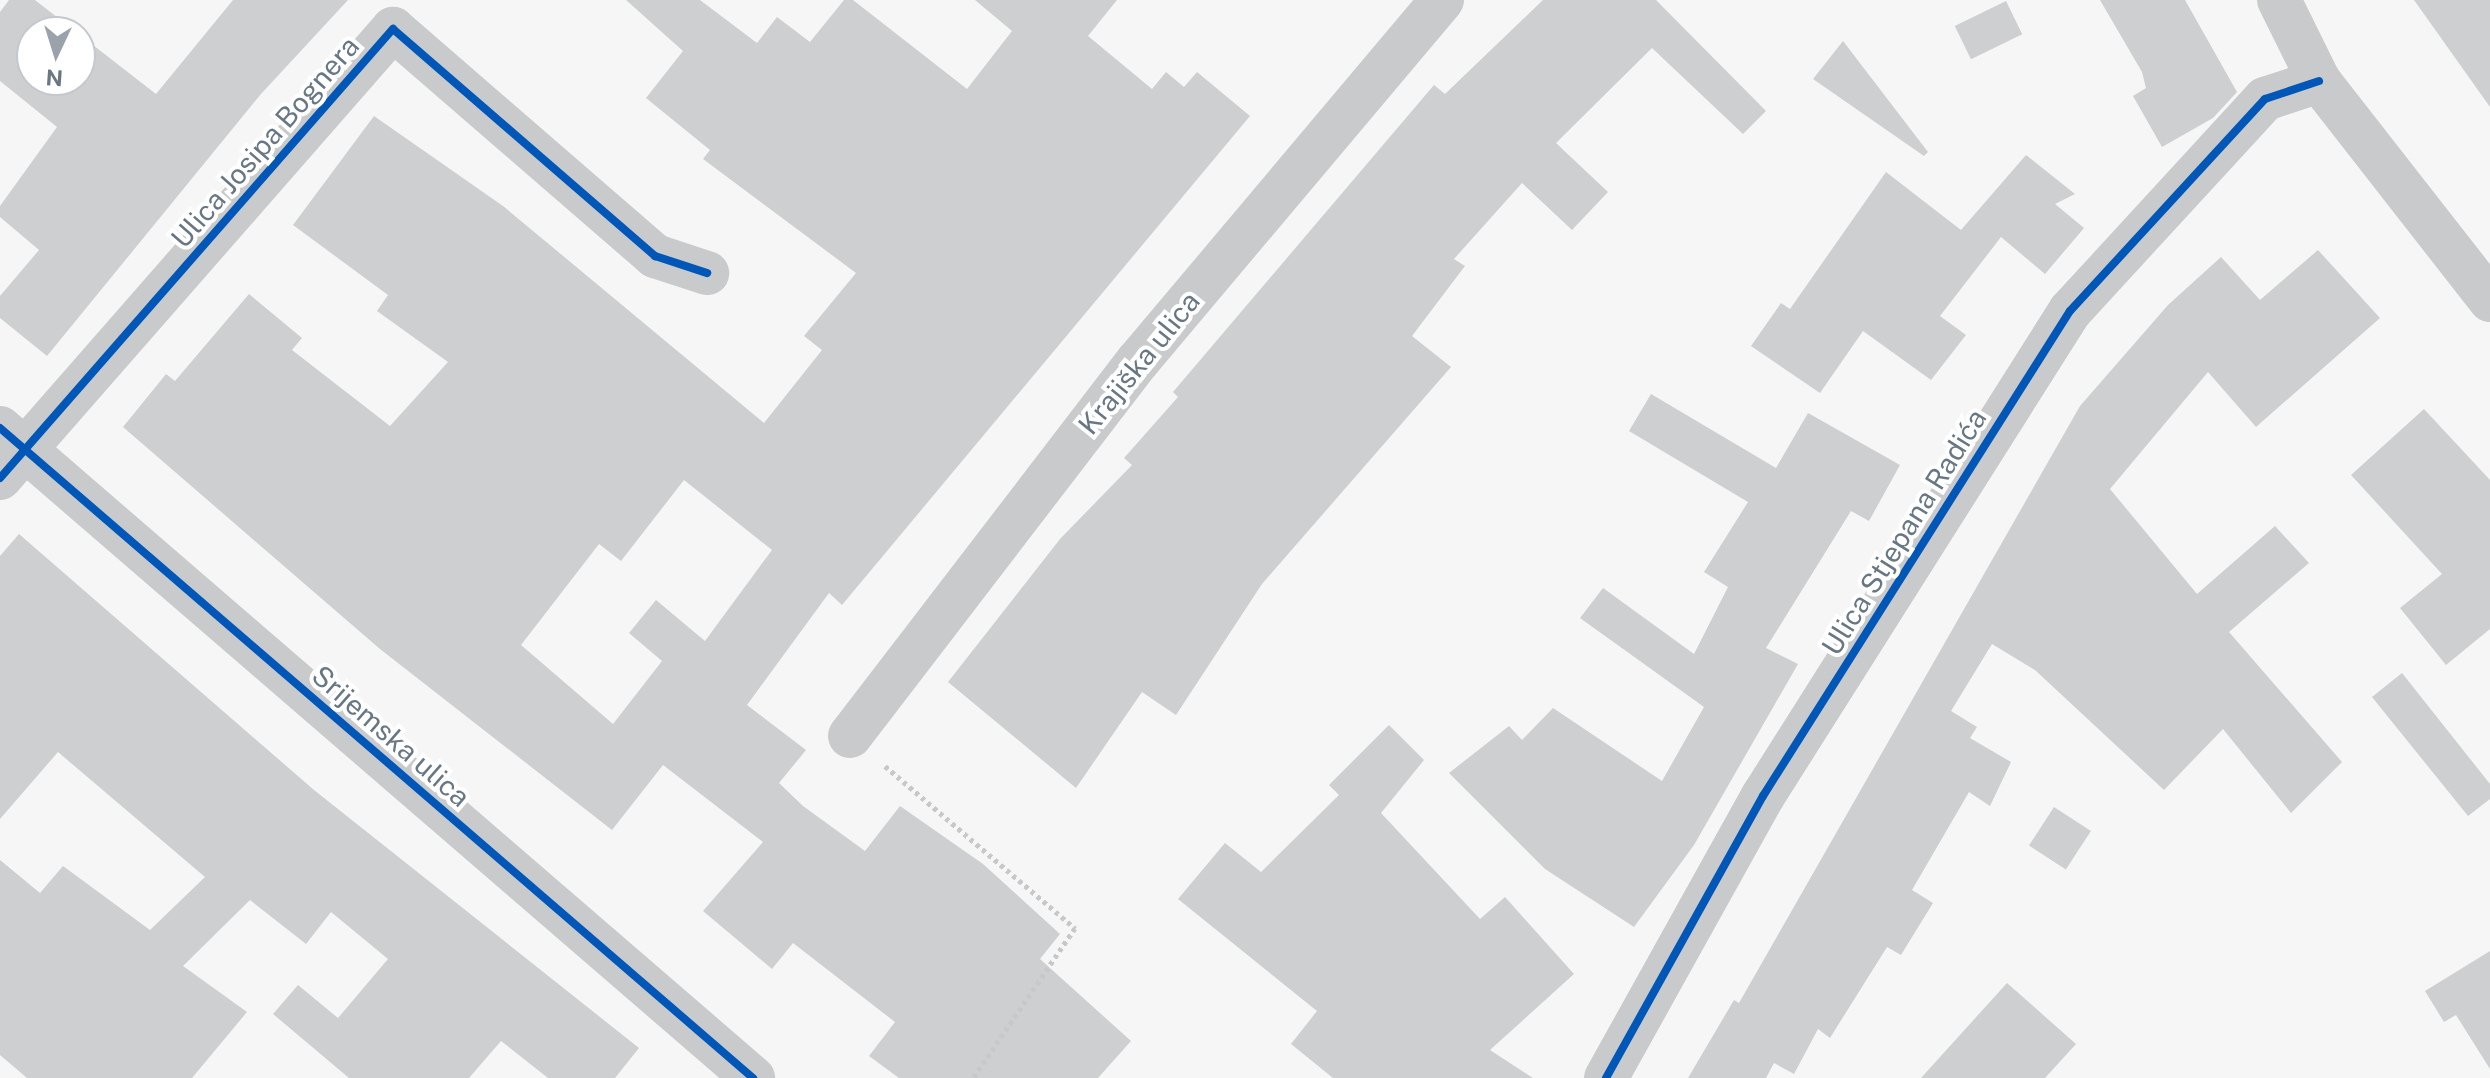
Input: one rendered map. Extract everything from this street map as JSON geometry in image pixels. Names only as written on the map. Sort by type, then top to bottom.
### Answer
[{"type":"street","points":[[2279,0],[2319,81],[2490,300]]},
{"type":"street","name":"Krajiška ulica","points":[[850,736],[1138,361],[1438,1]]},
{"type":"street","name":"Ulica Josipa Bognera","points":[[8,452],[393,29],[655,256],[707,273]]},
{"type":"street","name":"Ulica Stjepana Radića","points":[[1606,1078],[1763,796],[2070,311],[2265,99],[2319,81]]},
{"type":"street","name":"Srijemska ulica","points":[[8,452],[753,1078]]},
{"type":"path","points":[[850,736],[1075,928],[973,1078]]},
{"type":"building","points":[[9,0],[35,0],[56,16],[16,16],[16,94],[0,81],[0,12]]},
{"type":"building","points":[[233,0],[348,0],[261,94],[47,356],[0,318],[0,296],[39,250],[0,217],[0,206],[57,127],[19,96],[96,96],[96,47],[156,94]]},
{"type":"building","points":[[626,0],[700,0],[757,43],[777,17],[810,42],[844,0],[853,0],[967,89],[1012,31],[975,0],[1117,0],[1088,36],[1152,89],[1166,72],[1184,87],[1197,72],[1250,116],[842,605],[829,593],[747,705],[806,750],[779,783],[803,806],[865,851],[900,806],[983,864],[1060,934],[1040,959],[1131,1041],[1098,1078],[899,1078],[869,1056],[895,1022],[793,943],[772,969],[703,911],[763,842],[663,765],[612,830],[380,649],[123,427],[166,374],[175,381],[249,294],[302,338],[292,350],[390,426],[448,362],[377,311],[388,295],[293,225],[374,116],[503,206],[764,423],[822,350],[804,336],[856,273],[703,159],[710,150],[646,98],[683,51]],"holes":[[[684,480],[772,550],[705,641],[656,600],[629,633],[662,661],[613,724],[521,645],[599,544],[621,561]]]},
{"type":"building","points":[[1543,0],[1656,0],[1766,111],[1743,134],[1652,48],[1556,143],[1608,192],[1572,230],[1522,183],[1454,259],[1465,266],[1412,336],[1451,367],[1262,584],[1176,715],[1142,692],[1076,788],[948,682],[1060,539],[1132,465],[1124,458],[1178,397],[1173,392],[1434,85],[1445,94]]},
{"type":"building","points":[[2100,0],[2185,0],[2237,92],[2213,118],[2162,147],[2133,96],[2146,88],[2142,72]]},
{"type":"building","points":[[2414,0],[2490,0],[2490,107]]},
{"type":"building","points":[[2006,1],[2022,34],[1971,59],[1955,26]]},
{"type":"building","points":[[1843,41],[1928,152],[1924,156],[1813,79]]},
{"type":"building","points":[[2026,155],[2075,194],[2055,204],[2084,228],[2045,274],[2001,237],[1940,316],[1966,335],[1931,380],[1863,331],[1820,393],[1751,346],[1781,303],[1790,309],[1886,172],[1961,230]]},
{"type":"building","points":[[2318,250],[2380,318],[2256,427],[2208,372],[2110,489],[2197,594],[2275,526],[2309,563],[2229,632],[2342,762],[2291,813],[2223,729],[2164,790],[2035,670],[1992,644],[1951,711],[1977,727],[1970,738],[2011,762],[1990,806],[1969,792],[1912,890],[1933,903],[1901,955],[1887,947],[1830,1038],[1818,1029],[1794,1074],[1774,1063],[1766,1078],[1688,1078],[1734,1000],[1739,1003],[2080,406],[2168,305],[2221,257],[2260,300]]},
{"type":"building","points":[[1651,394],[1776,468],[1808,413],[1900,465],[1869,521],[1851,511],[1766,648],[1798,664],[1694,845],[1634,927],[1545,869],[1449,773],[1509,726],[1522,740],[1553,708],[1662,781],[1704,707],[1580,618],[1603,588],[1694,654],[1728,587],[1704,572],[1748,502],[1629,431]]},
{"type":"building","points":[[2424,409],[2490,480],[2490,629],[2446,665],[2400,608],[2442,574],[2351,475]]},
{"type":"building","points":[[19,534],[314,790],[639,1048],[615,1078],[548,1078],[501,1041],[469,1078],[349,1078],[273,1014],[298,985],[338,1018],[388,959],[331,912],[306,944],[250,900],[183,966],[247,1012],[192,1078],[27,1078],[0,1055],[0,860],[40,893],[63,866],[150,930],[205,877],[58,752],[0,819],[0,556]]},
{"type":"building","points":[[2402,673],[2490,784],[2490,799],[2468,816],[2372,697]]},
{"type":"building","points":[[1389,725],[1424,760],[1381,813],[1480,919],[1505,897],[1574,974],[1490,1050],[1533,1078],[1333,1078],[1291,1044],[1317,1011],[1178,899],[1225,843],[1261,872],[1339,795],[1329,785]]},
{"type":"building","points":[[2054,807],[2091,831],[2066,870],[2029,846]]},
{"type":"building","points":[[2490,951],[2490,1069],[2456,1015],[2444,1022],[2425,991]]},
{"type":"building","points":[[2007,983],[2076,1044],[2045,1078],[1921,1078]]},
{"type":"cycle path","points":[[0,478],[393,29],[655,256],[707,273]]},
{"type":"cycle path","points":[[1606,1078],[1763,796],[2070,311],[2265,99],[2319,81]]},
{"type":"cycle path","points":[[0,428],[753,1078]]}]
